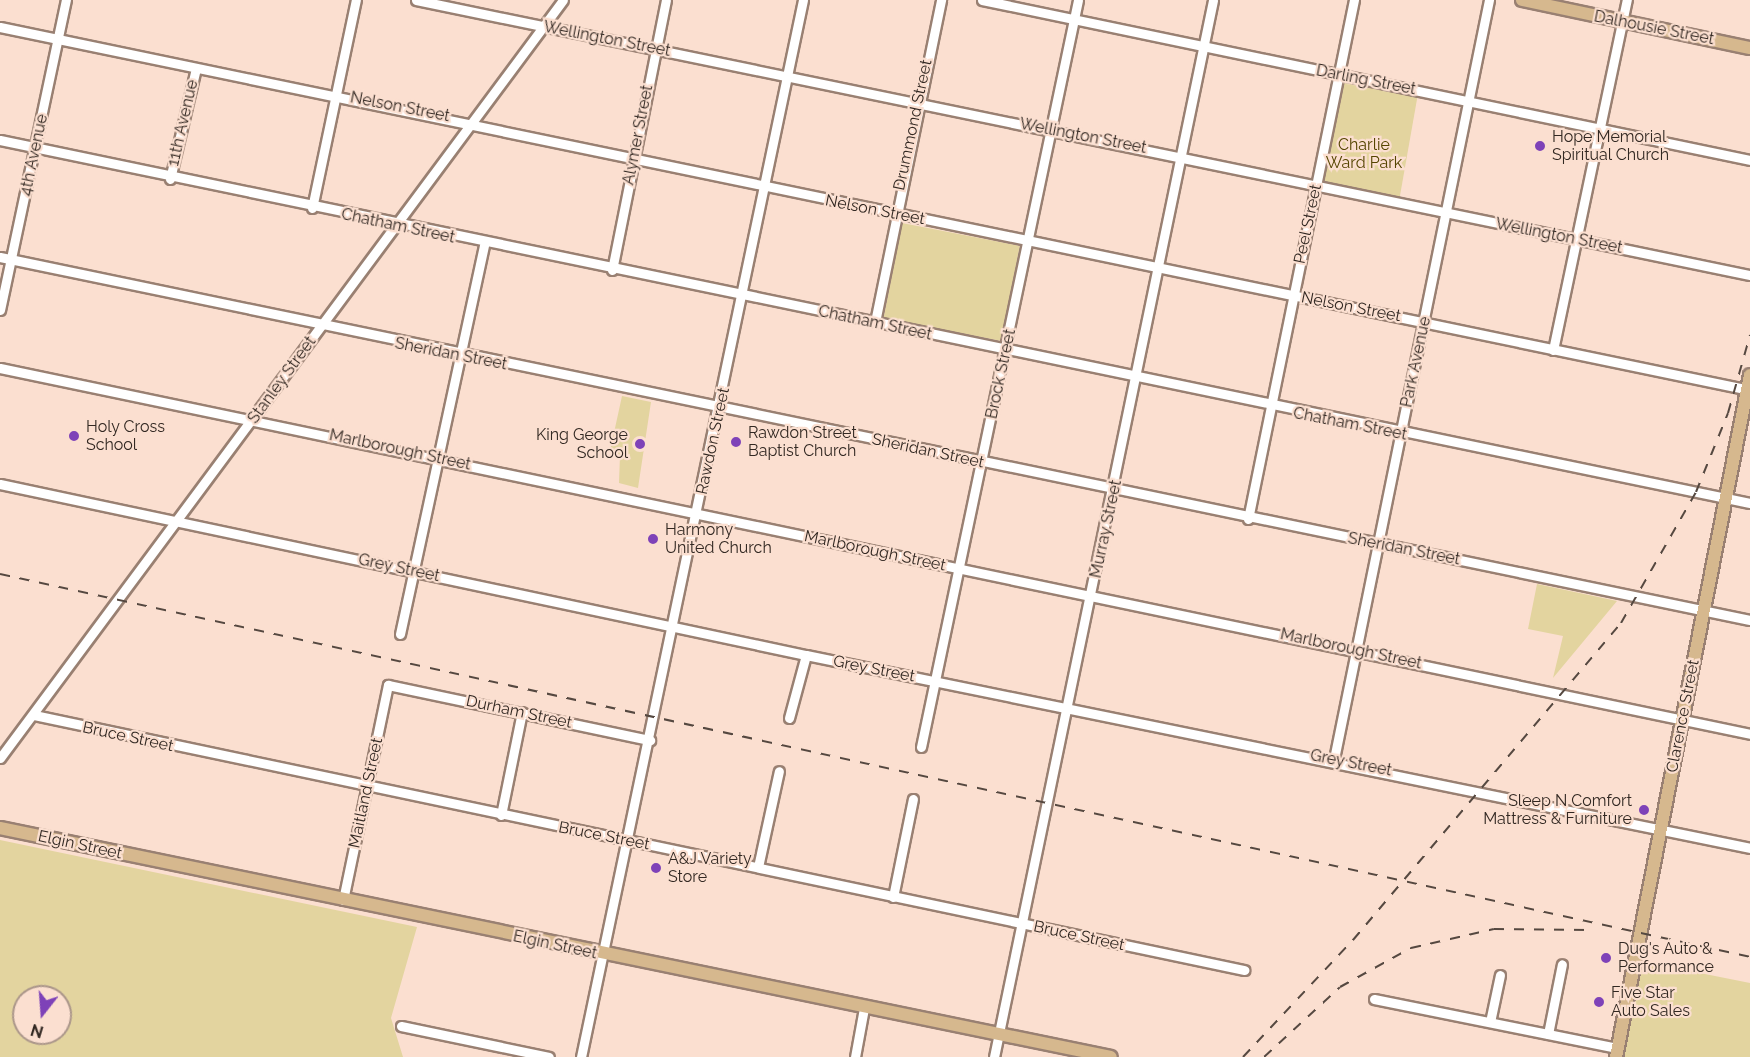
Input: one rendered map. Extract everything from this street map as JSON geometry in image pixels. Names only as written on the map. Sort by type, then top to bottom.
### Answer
[{"type":"main road","name":"Dalhousie Street","points":[[1522,0],[1622,23],[1750,48]]},
{"type":"main road","name":"Clarence Street","points":[[1616,1053],[1750,375]]},
{"type":"main road","name":"Elgin Street","points":[[0,828],[603,955],[1111,1057]]},
{"type":"street","name":"4th Avenue","points":[[0,310],[66,0]]},
{"type":"street","points":[[312,208],[356,0]]},
{"type":"street","name":"Wellington Street","points":[[416,0],[1182,156],[1315,187],[1750,275]]},
{"type":"street","name":"Stanley Street","points":[[0,758],[179,523],[320,327],[563,0]]},
{"type":"street","name":"Alymer Street","points":[[612,270],[666,0]]},
{"type":"street","name":"Rawdon Street","points":[[580,1057],[720,409],[803,0]]},
{"type":"street","name":"Drummond Street","points":[[876,322],[916,103],[940,0]]},
{"type":"street","name":"Darling Street","points":[[982,0],[1203,48],[1750,160]]},
{"type":"street","name":"Brock Street","points":[[921,747],[1006,352],[1078,0]]},
{"type":"street","name":"Murray Street","points":[[994,1057],[1138,379],[1213,0]]},
{"type":"street","name":"Peel Street","points":[[1248,519],[1354,0]]},
{"type":"street","name":"Park Avenue","points":[[1334,759],[1489,0]]},
{"type":"street","points":[[1553,350],[1627,0]]},
{"type":"street","name":"Nelson Street","points":[[0,27],[196,68],[473,121],[634,156],[765,188],[1749,389]]},
{"type":"street","name":"11th Avenue","points":[[170,179],[196,68]]},
{"type":"street","name":"Chatham Street","points":[[0,140],[170,179],[876,322],[1269,408],[1750,503]]},
{"type":"street","points":[[400,634],[434,458],[484,244]]},
{"type":"street","name":"Sheridan Street","points":[[0,257],[320,327],[982,462],[1113,492],[1750,620]]},
{"type":"street","name":"Marlborough Street","points":[[0,368],[960,569],[1092,594],[1750,734]]},
{"type":"street","name":"Grey Street","points":[[0,484],[806,656],[1334,759],[1750,848]]},
{"type":"street","points":[[789,718],[806,656]]},
{"type":"street","name":"Durham Street","points":[[388,685],[650,740]]},
{"type":"street","name":"Maitland Street","points":[[343,900],[388,685]]},
{"type":"street","points":[[501,815],[522,712]]},
{"type":"street","name":"Bruce Street","points":[[34,716],[367,788],[628,840],[1244,970]]},
{"type":"street","points":[[758,867],[779,771]]},
{"type":"street","points":[[893,897],[913,799]]},
{"type":"street","points":[[1548,1034],[1562,964]]},
{"type":"street","points":[[1490,1022],[1500,975]]},
{"type":"street","points":[[1374,999],[1548,1034],[1616,1053]]},
{"type":"street","points":[[855,1057],[864,1008]]},
{"type":"street","points":[[401,1026],[549,1057]]},
{"type":"green space","name":"Charlie Ward Park","points":[[1338,75],[1419,89],[1399,202],[1318,187]]},
{"type":"green space","points":[[902,223],[1020,246],[1001,341],[883,318]]},
{"type":"green space","points":[[622,396],[651,402],[638,488],[619,483],[620,455],[610,451]]},
{"type":"green space","points":[[1537,584],[1617,601],[1553,678],[1563,636],[1528,629]]},
{"type":"green space","points":[[0,840],[417,927],[391,1018],[403,1057],[0,1057]]},
{"type":"green space","points":[[1640,961],[1750,983],[1750,1057],[1624,1057]]},
{"type":"railway","points":[[1243,1057],[1353,940],[1621,623],[1696,492],[1728,413],[1750,335]]},
{"type":"railway","points":[[0,574],[1750,957]]},
{"type":"railway","points":[[1264,1057],[1340,987],[1411,948],[1494,929],[1590,930]]},
{"type":"place","name":"Hope Memorial Spiritual Church","points":[[1540,146]]},
{"type":"place","name":"Holy Cross School","points":[[74,436]]},
{"type":"place","name":"Rawdon Street Baptist Church","points":[[736,442]]},
{"type":"place","name":"King George School","points":[[640,444]]},
{"type":"place","name":"Harmony United Church","points":[[653,539]]},
{"type":"place","name":"Sleep N Comfort Mattress & Furniture","points":[[1644,810]]},
{"type":"place","name":"A&J Variety Store","points":[[656,868]]},
{"type":"place","name":"Dug's Auto & Performance","points":[[1606,958]]},
{"type":"place","name":"Five Star Auto Sales","points":[[1599,1002]]}]
